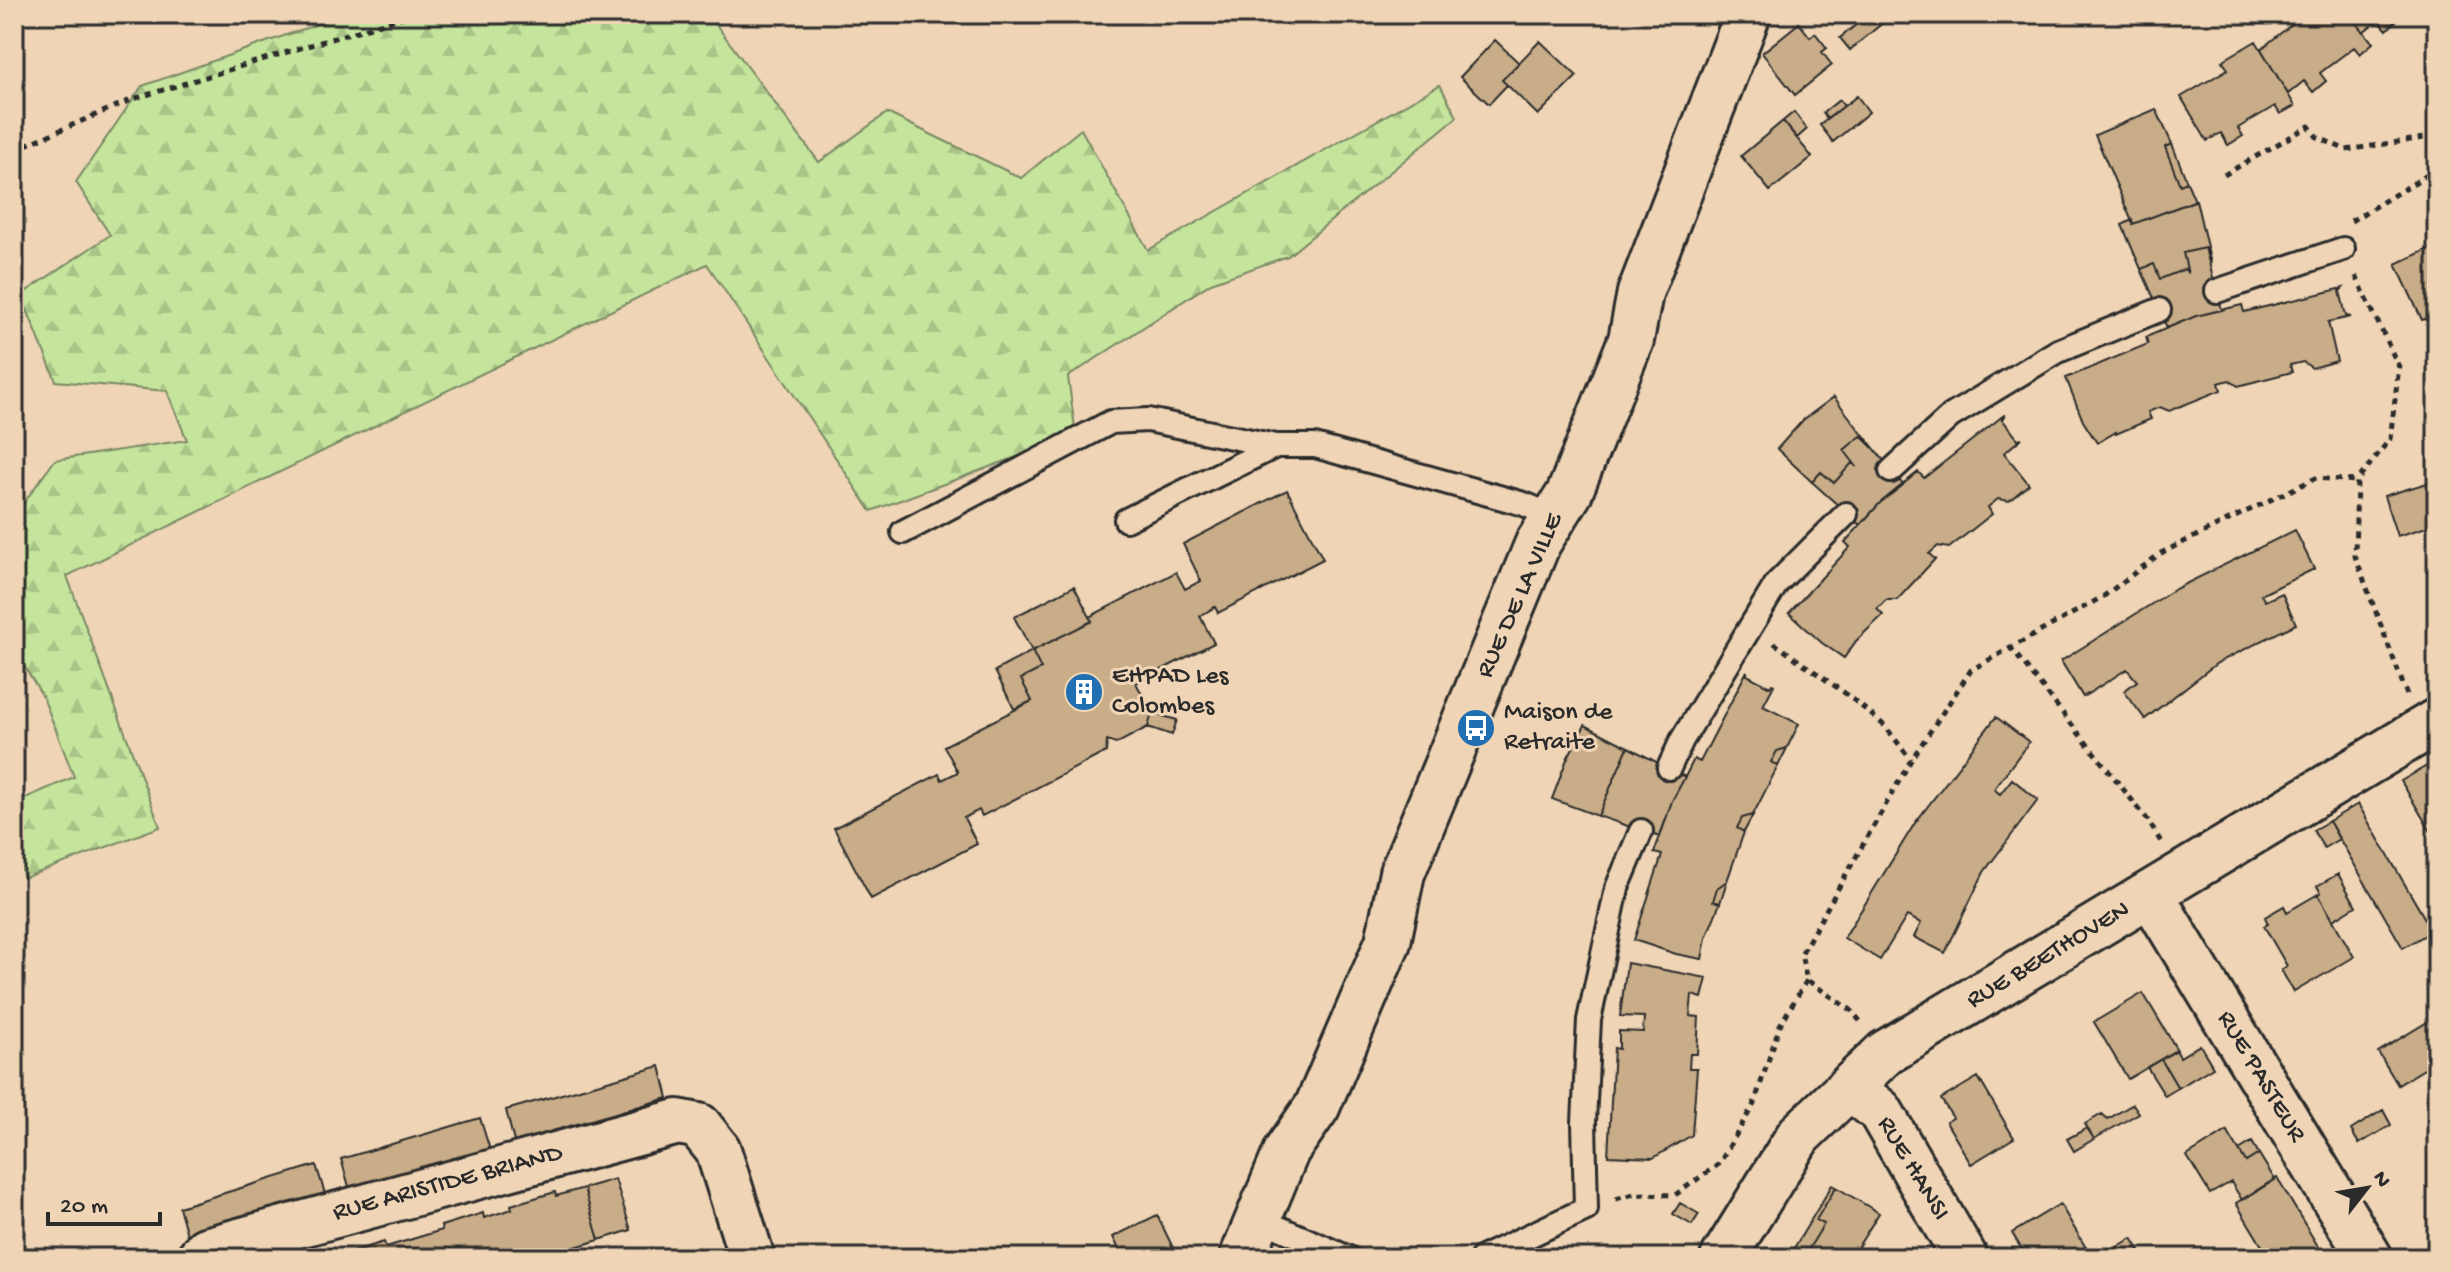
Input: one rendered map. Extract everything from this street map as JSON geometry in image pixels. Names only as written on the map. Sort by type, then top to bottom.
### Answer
[{"type":"street","name":"RUE DE LA VILLE","points":[[1242,1258],[1287,1150],[1317,1107],[1388,942],[1402,873],[1538,543],[1569,494],[1631,340],[1640,293],[1748,14]]},
{"type":"street","name":"RUE BEETHOVEN","points":[[1723,1258],[1799,1135],[1885,1053],[2430,725]]},
{"type":"street","name":"RUE PASTEUR","points":[[2165,884],[2370,1258]]},
{"type":"street","name":"RUE HANSI","points":[[1850,1087],[1880,1111],[1965,1258]]},
{"type":"street","name":"RUE ARISTIDE BRIAND","points":[[199,1258],[206,1250],[678,1122],[699,1126],[718,1150],[752,1258]]},
{"type":"lane","points":[[2217,291],[2343,249]]},
{"type":"lane","points":[[1891,471],[1951,416],[2058,351],[2159,310]]},
{"type":"lane","points":[[903,532],[1111,422],[1148,420],[1276,446],[1315,446],[1524,504],[1555,517]]},
{"type":"lane","points":[[1126,520],[1276,446]]},
{"type":"lane","points":[[1669,768],[1682,740],[1777,583],[1846,514]]},
{"type":"lane","points":[[1482,1258],[1586,1209],[1584,1122],[1589,1020],[1617,888],[1641,831]]},
{"type":"lane","points":[[1259,1219],[1349,1258]]},
{"type":"path","points":[[14,150],[133,99],[413,14]]},
{"type":"path","points":[[2224,175],[2309,126],[2317,137],[2346,150],[2437,136]]},
{"type":"path","points":[[2430,725],[2400,680],[2355,556],[2357,481],[2390,439],[2399,367],[2343,249],[2344,225],[2437,169]]},
{"type":"path","points":[[1885,1053],[1851,1010],[1807,980],[1801,954],[1911,760],[1971,670],[2104,596],[2161,553],[2316,478],[2357,481]]},
{"type":"path","points":[[1750,627],[1849,696],[1885,726],[1911,760]]},
{"type":"path","points":[[2010,647],[2147,819],[2165,884]]},
{"type":"path","points":[[1586,1209],[1634,1194],[1675,1195],[1719,1164],[1754,1104],[1780,1025],[1807,980]]},
{"type":"green space","points":[[346,14],[708,14],[819,162],[887,113],[1021,178],[1081,129],[1148,250],[1440,85],[1457,117],[1288,256],[1211,283],[1068,377],[1076,435],[871,511],[707,264],[67,576],[160,827],[24,878],[14,841],[14,803],[74,777],[43,697],[14,649],[14,516],[55,460],[187,440],[167,391],[56,381],[21,295],[110,235],[76,182],[142,86]]},
{"type":"building","points":[[1869,14],[1880,14],[1885,21],[1850,50],[1840,38]]},
{"type":"building","points":[[2300,14],[2349,14],[2373,43],[2360,54],[2354,47],[2320,73],[2326,81],[2313,92],[2304,81],[2288,94],[2261,49],[2302,16]]},
{"type":"building","points":[[2349,14],[2396,14],[2399,18],[2387,30],[2378,20],[2363,32]]},
{"type":"building","points":[[1799,23],[1810,37],[1815,33],[1827,48],[1822,52],[1832,65],[1795,95],[1762,53]]},
{"type":"building","points":[[1495,40],[1519,63],[1502,80],[1507,85],[1489,104],[1460,77]]},
{"type":"building","points":[[1540,41],[1577,76],[1538,115],[1502,80]]},
{"type":"building","points":[[2256,41],[2295,106],[2280,114],[2275,106],[2238,128],[2243,136],[2228,145],[2221,133],[2207,141],[2181,97],[2228,69],[2222,61]]},
{"type":"building","points":[[1857,96],[1869,112],[1833,142],[1820,125]]},
{"type":"building","points":[[1839,100],[1844,106],[1827,119],[1823,113]]},
{"type":"building","points":[[2156,109],[2172,144],[2165,147],[2180,185],[2187,182],[2195,201],[2133,224],[2095,135]]},
{"type":"building","points":[[1794,112],[1807,129],[1797,138],[1783,121]]},
{"type":"building","points":[[1783,121],[1812,157],[1770,191],[1741,156]]},
{"type":"building","points":[[2172,144],[2187,182],[2180,185],[2165,147]]},
{"type":"building","points":[[2196,200],[2211,264],[2205,248],[2183,253],[2188,274],[2185,269],[2160,279],[2154,264],[2141,269],[2122,225],[2132,220],[2133,224]]},
{"type":"building","points":[[2437,245],[2437,315],[2422,320],[2396,264]]},
{"type":"building","points":[[2205,248],[2222,310],[2167,328],[2141,269],[2154,264],[2160,279],[2185,269],[2188,274],[2183,253]]},
{"type":"building","points":[[2343,288],[2340,291],[2346,316],[2351,317],[2328,322],[2337,361],[2312,368],[2303,362],[2290,365],[2292,372],[2238,386],[2229,380],[2219,383],[2221,390],[2169,411],[2160,407],[2148,412],[2151,419],[2097,443],[2083,421],[2066,378],[2148,344],[2146,337],[2196,316],[2242,305],[2244,312]]},
{"type":"building","points":[[1834,397],[1873,448],[1861,436],[1844,450],[1857,467],[1852,463],[1834,483],[1821,472],[1812,482],[1777,449],[1803,420]]},
{"type":"building","points":[[2004,415],[2002,419],[2018,439],[2022,438],[2004,453],[2029,484],[2009,501],[1998,499],[1988,507],[1992,514],[1949,548],[1938,546],[1929,554],[1935,559],[1897,600],[1886,600],[1877,609],[1883,615],[1856,641],[1844,658],[1789,613],[1850,547],[1845,542],[1880,503],[1918,472],[1924,478]]},
{"type":"building","points":[[1863,434],[1903,485],[1880,503],[1860,525],[1812,482],[1821,472],[1834,483],[1852,463],[1857,467],[1844,450],[1861,436],[1873,448]]},
{"type":"building","points":[[2437,480],[2437,524],[2397,536],[2384,496]]},
{"type":"building","name":"EHPAD Les Colombes","points":[[1287,490],[1323,559],[1218,613],[1215,607],[1200,616],[1214,643],[1136,683],[1152,713],[1148,727],[1116,744],[1107,741],[1106,752],[982,816],[979,810],[964,818],[977,844],[871,899],[834,828],[939,774],[942,780],[958,772],[944,746],[1032,701],[1021,679],[1041,669],[1032,651],[1092,621],[1089,617],[1176,572],[1185,589],[1201,581],[1183,544]]},
{"type":"building","points":[[2295,530],[2314,569],[2261,595],[2265,601],[2282,593],[2296,624],[2217,663],[2145,719],[2124,691],[2137,681],[2127,669],[2083,697],[2061,661],[2177,588]]},
{"type":"building","points":[[1074,586],[1092,621],[1032,651],[1014,617]]},
{"type":"building","points":[[1032,651],[1041,669],[1021,679],[1032,701],[1014,709],[995,671]]},
{"type":"building","points":[[1747,671],[1747,675],[1770,687],[1774,685],[1763,706],[1799,724],[1787,748],[1777,751],[1771,762],[1778,766],[1753,815],[1742,818],[1737,828],[1744,832],[1727,881],[1717,888],[1713,901],[1720,903],[1706,938],[1702,959],[1634,940],[1662,855],[1654,853],[1672,801],[1694,759],[1700,762]]},
{"type":"building","points":[[1152,713],[1177,720],[1172,735],[1148,727]]},
{"type":"building","points":[[1996,717],[2029,742],[1994,789],[2000,794],[2012,779],[2038,800],[1984,872],[1945,953],[1914,937],[1921,923],[1907,916],[1880,960],[1844,938],[1915,823]]},
{"type":"building","points":[[1585,725],[1628,747],[1598,816],[1552,799],[1567,759]]},
{"type":"building","points":[[1628,747],[1685,777],[1672,801],[1660,837],[1598,816]]},
{"type":"building","points":[[1787,748],[1778,766],[1771,762],[1777,751]]},
{"type":"building","points":[[2437,760],[2437,842],[2401,781]]},
{"type":"building","points":[[2358,804],[2432,931],[2403,948],[2329,821]]},
{"type":"building","points":[[1753,815],[1744,832],[1737,828],[1742,818]]},
{"type":"building","points":[[2329,821],[2339,839],[2324,848],[2313,830]]},
{"type":"building","points":[[2338,874],[2356,906],[2333,920],[2318,894],[2321,893],[2317,886]]},
{"type":"building","points":[[1727,881],[1720,903],[1713,901],[1717,888]]},
{"type":"building","points":[[2318,894],[2354,957],[2294,992],[2281,970],[2287,966],[2264,926],[2268,924],[2265,917],[2284,906],[2287,912]]},
{"type":"building","points":[[1627,963],[1707,978],[1702,998],[1692,995],[1690,1016],[1699,1017],[1697,1054],[1690,1054],[1689,1068],[1697,1068],[1692,1135],[1653,1158],[1608,1156],[1614,1048],[1619,1049],[1619,1031],[1643,1032],[1644,1017],[1620,1016]]},
{"type":"building","points":[[2143,993],[2177,1050],[2128,1079],[2094,1022]]},
{"type":"building","points":[[2434,1018],[2437,1023],[2437,1061],[2398,1085],[2378,1052]]},
{"type":"building","points":[[2200,1045],[2213,1067],[2178,1088],[2161,1059],[2176,1050],[2180,1057]]},
{"type":"building","points":[[2161,1059],[2178,1088],[2165,1096],[2147,1067]]},
{"type":"building","points":[[660,1066],[668,1098],[514,1142],[506,1110]]},
{"type":"building","points":[[1978,1077],[2014,1138],[1971,1164],[1946,1122],[1953,1118],[1941,1099]]},
{"type":"building","points":[[2133,1104],[2139,1113],[2094,1139],[2085,1124],[2102,1114],[2108,1119]]},
{"type":"building","points":[[2383,1110],[2391,1125],[2359,1144],[2351,1130]]},
{"type":"building","points":[[480,1118],[490,1150],[350,1190],[341,1159]]},
{"type":"building","points":[[2087,1128],[2094,1139],[2074,1151],[2067,1139]]},
{"type":"building","points":[[2227,1131],[2246,1162],[2259,1154],[2275,1180],[2242,1200],[2231,1182],[2210,1194],[2187,1156]]},
{"type":"building","points":[[2252,1142],[2259,1154],[2246,1162],[2239,1150]]},
{"type":"building","points":[[316,1165],[326,1197],[188,1238],[179,1207]]},
{"type":"building","points":[[2277,1178],[2319,1248],[2303,1258],[2268,1256],[2236,1203]]},
{"type":"building","points":[[615,1179],[631,1230],[599,1240],[584,1188]]},
{"type":"building","points":[[1832,1185],[1836,1187],[1816,1220],[1824,1224],[1803,1258],[1788,1258]]},
{"type":"building","points":[[1836,1187],[1879,1213],[1851,1258],[1803,1258],[1824,1224],[1816,1220]]},
{"type":"building","points":[[584,1188],[599,1240],[538,1258],[342,1258],[341,1255],[384,1242],[386,1247],[442,1230],[441,1226],[483,1213],[484,1218],[512,1209],[511,1205],[555,1192],[556,1196]]},
{"type":"building","points":[[1680,1203],[1699,1214],[1692,1225],[1673,1214]]},
{"type":"building","points":[[2060,1204],[2092,1258],[2027,1258],[2012,1233]]},
{"type":"building","points":[[1157,1215],[1178,1258],[1117,1258],[1122,1255],[1113,1237]]},
{"type":"building","points":[[2132,1238],[2143,1256],[2124,1258],[2117,1247]]},
{"type":"place","name":"EHPAD Les Colombes","points":[[1084,692]]},
{"type":"place","name":"Maison de Retraite","points":[[1476,728]]}]
